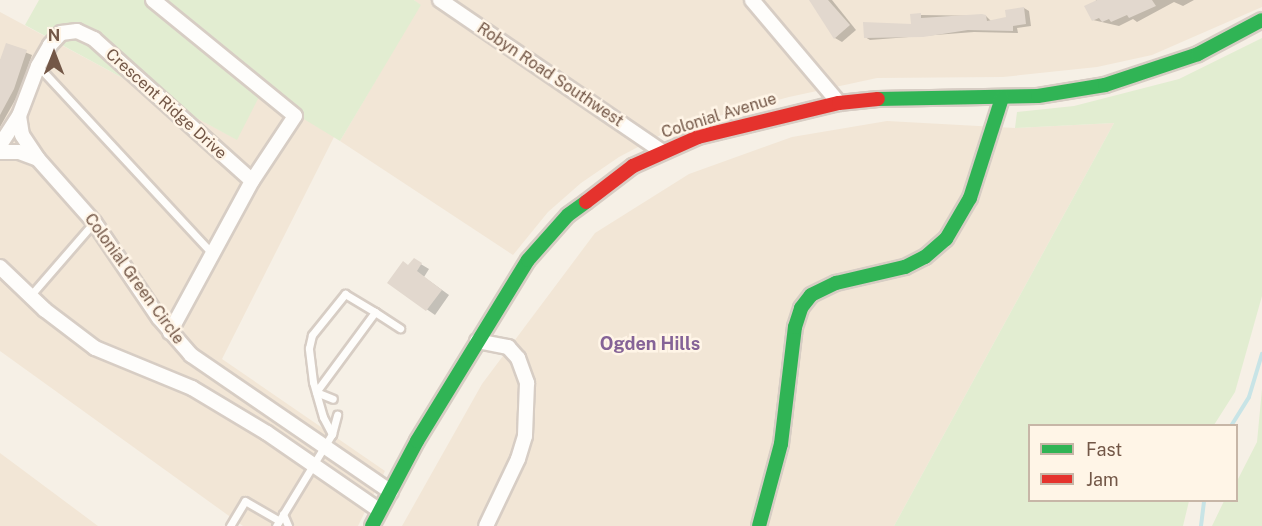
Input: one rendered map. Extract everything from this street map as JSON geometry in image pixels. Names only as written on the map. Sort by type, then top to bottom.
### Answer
[{"type":"main road","name":"Colonial Avenue","points":[[372,526],[477,341],[528,260],[568,215],[623,173],[661,151],[736,126],[839,103],[904,97],[1002,98],[1073,92],[1122,81],[1198,54],[1262,20]]},
{"type":"main road","points":[[759,526],[781,444],[795,327],[801,308],[811,295],[836,284],[905,267],[925,257],[946,239],[970,198],[1002,98]]},
{"type":"street","points":[[153,0],[295,116],[252,181],[170,332]]},
{"type":"street","name":"Robyn Road Southwest","points":[[440,0],[661,151]]},
{"type":"street","points":[[752,0],[839,103]]},
{"type":"street","name":"Crescent Ridge Drive","points":[[0,145],[19,116],[38,66],[61,33],[76,31],[94,39],[252,181]]},
{"type":"street","name":"Colonial Green Circle","points":[[19,116],[22,135],[38,159],[94,222],[170,332],[191,355],[391,492]]},
{"type":"street","points":[[0,152],[19,152],[38,159]]},
{"type":"street","points":[[0,267],[30,296],[95,348],[192,388],[313,465],[380,511]]},
{"type":"street","points":[[477,341],[508,346],[518,358],[527,383],[525,436],[518,459],[486,526]]},
{"type":"lane","points":[[38,66],[213,254]]},
{"type":"lane","points":[[30,296],[94,222]]},
{"type":"lane","points":[[332,434],[316,392],[310,362],[312,335],[345,294],[400,328]]},
{"type":"lane","points":[[316,392],[375,312]]},
{"type":"lane","points":[[316,392],[333,399]]},
{"type":"lane","points":[[230,526],[245,501],[277,524],[326,448],[337,415]]},
{"type":"lane","points":[[283,514],[288,526]]},
{"type":"shaded area","points":[[414,0],[1262,0],[1262,7],[1152,55],[1097,67],[1003,77],[877,78],[789,97],[674,128],[619,157],[581,183],[548,212],[513,255],[340,141],[420,5]]},
{"type":"shaded area","points":[[0,12],[236,139],[260,93],[335,135],[222,359],[385,471],[358,526],[243,526],[0,351]]},
{"type":"shaded area","points":[[887,121],[1015,128],[1114,123],[894,526],[402,526],[482,384],[595,233],[689,174],[792,137]]},
{"type":"shaded area","points":[[0,453],[98,526],[0,526]]},
{"type":"green space","points":[[39,0],[414,0],[421,5],[340,141],[261,93],[237,140],[25,25]]},
{"type":"green space","points":[[1262,38],[1262,296],[1235,392],[1215,424],[1028,424],[1028,502],[1189,502],[1183,526],[894,526],[1114,123],[1015,128],[1017,112],[1074,106],[1179,79]]},
{"type":"green space","points":[[1262,389],[1262,526],[1212,526],[1224,502],[1238,502],[1238,479],[1257,442]]},
{"type":"building","points":[[809,0],[828,0],[850,25],[834,39]]},
{"type":"building","points":[[1097,0],[1152,0],[1156,6],[1129,18],[1127,15],[1111,22],[1109,19],[1102,22],[1099,18],[1092,21],[1084,6]]},
{"type":"building","points":[[1024,7],[1026,24],[1013,26],[1013,31],[968,30],[923,37],[864,38],[863,22],[911,24],[910,14],[921,13],[921,18],[982,14],[986,15],[987,21],[1006,17],[1005,10]]},
{"type":"building","points":[[6,43],[27,50],[14,89],[0,115],[0,60]]},
{"type":"building","points":[[414,258],[422,263],[417,271],[442,290],[426,311],[387,283],[403,261],[408,265]]},
{"type":"waterway","points":[[1232,424],[1249,397],[1262,354]]},
{"type":"waterway","points":[[1201,526],[1204,502]]},
{"type":"traffic: fast","points":[[878,99],[1038,96],[1105,85],[1198,54],[1262,20]]},
{"type":"traffic: fast","points":[[759,526],[781,444],[795,327],[801,308],[811,295],[836,283],[905,267],[925,257],[946,239],[970,198],[1002,98]]},
{"type":"traffic: fast","points":[[372,526],[417,441],[528,260],[568,215],[586,202]]},
{"type":"traffic: jam","points":[[586,202],[633,166],[698,137],[839,103],[878,99]]},
{"type":"district","name":"Ogden Hills","points":[[650,344]]}]
